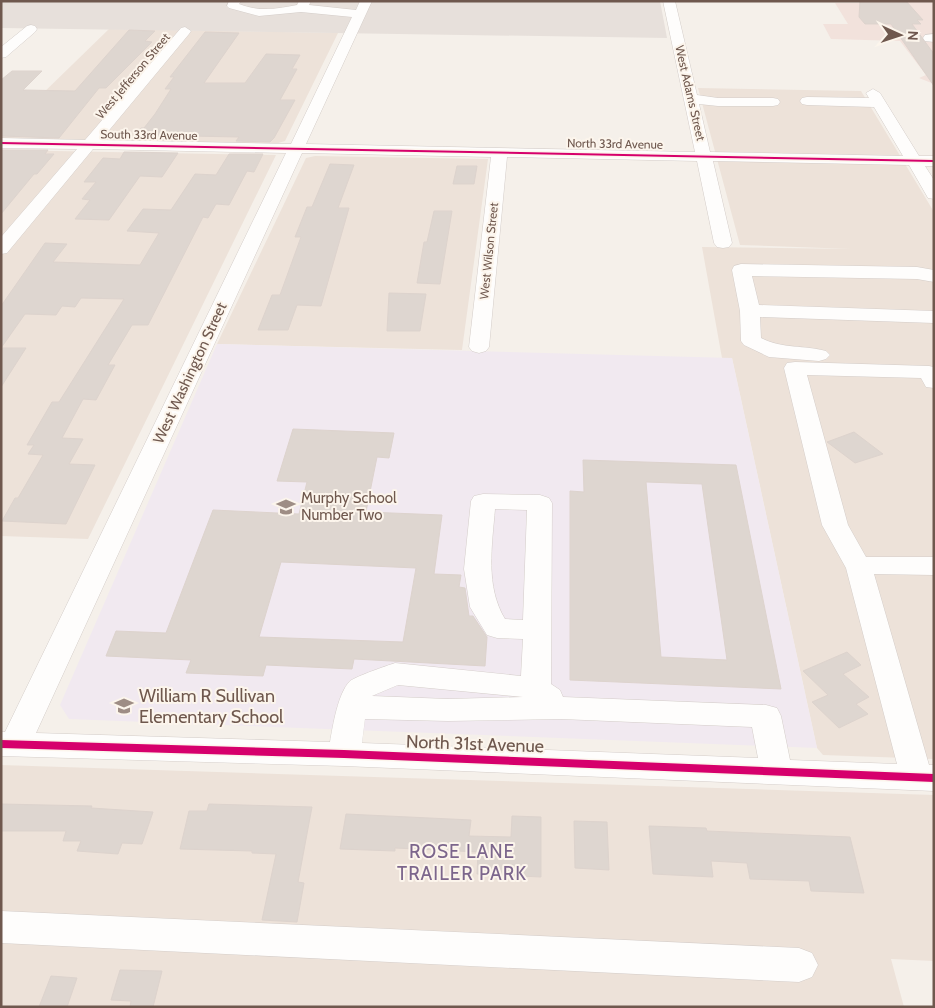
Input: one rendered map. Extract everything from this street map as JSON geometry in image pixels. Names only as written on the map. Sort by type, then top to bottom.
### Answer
[{"type":"street","points":[[235,1],[233,6],[248,12],[267,14],[303,4],[329,9],[337,13],[363,8]]},
{"type":"street","name":"West Adams Street","points":[[669,1],[723,243]]},
{"type":"street","name":"West Washington Street","points":[[8,744],[363,8]]},
{"type":"street","points":[[1,54],[31,29]]},
{"type":"street","name":"West Jefferson Street","points":[[1,250],[7,235],[89,145],[185,32]]},
{"type":"street","points":[[806,101],[876,98],[934,194]]},
{"type":"street","points":[[691,99],[718,102],[773,102]]},
{"type":"street","name":"South 33rd Avenue","points":[[1,143],[296,149]]},
{"type":"street","name":"North 33rd Avenue","points":[[296,149],[934,161]]},
{"type":"street","name":"West Wilson Street","points":[[479,347],[499,154]]},
{"type":"street","points":[[934,276],[917,273],[741,270],[750,311],[751,341],[769,351],[793,354],[934,359]]},
{"type":"street","points":[[750,311],[934,317]]},
{"type":"street","points":[[925,778],[857,565],[835,525],[795,368],[929,372],[934,382]]},
{"type":"street","points":[[536,688],[540,503],[483,500],[477,569],[484,607],[497,628],[537,630]]},
{"type":"street","points":[[857,565],[934,566]]},
{"type":"street","points":[[344,754],[352,707],[361,689],[395,674],[536,688],[561,708]]},
{"type":"street","points":[[352,707],[448,710],[561,708],[766,716],[776,772]]},
{"type":"street","name":"North 31st Avenue","points":[[8,744],[344,754],[925,778]]},
{"type":"street","points":[[1,927],[799,965]]},
{"type":"shaded area","points":[[1,1],[660,1],[667,38],[1,28]]},
{"type":"shaded area","points":[[865,1],[934,1],[934,84],[919,78],[926,75],[900,41],[831,39],[823,24],[848,24],[835,3],[866,3]]},
{"type":"shaded area","points":[[109,29],[338,33],[285,141],[275,144],[1,138],[1,134]]},
{"type":"shaded area","points":[[698,88],[861,91],[934,212],[934,759],[823,755],[817,748],[732,358],[722,358],[702,247],[852,249],[740,245]]},
{"type":"shaded area","points":[[1,150],[276,155],[88,539],[1,536]]},
{"type":"shaded area","points":[[315,156],[488,159],[462,350],[217,344],[306,158]]},
{"type":"shaded area","points":[[217,344],[732,358],[817,748],[69,719],[60,705]]},
{"type":"shaded area","points":[[1,765],[934,795],[934,961],[891,959],[904,1007],[1,1007]]},
{"type":"building","points":[[860,1],[906,1],[923,20],[917,20],[921,24],[912,24],[934,54],[934,86],[891,24],[865,24],[859,17]]},
{"type":"building","points":[[129,30],[155,31],[145,41],[152,42],[106,88],[99,88],[59,138],[1,136],[1,80],[12,71],[42,71],[23,90],[75,91]]},
{"type":"building","points":[[205,32],[239,33],[204,83],[245,83],[266,54],[300,55],[292,69],[297,69],[280,100],[295,100],[274,138],[270,142],[236,141],[239,137],[189,136],[187,140],[133,139],[155,114],[171,89],[165,89],[174,77],[170,77]]},
{"type":"building","points":[[1,150],[48,150],[45,154],[54,154],[37,174],[34,174],[1,214]]},
{"type":"building","points":[[124,152],[178,153],[162,177],[140,176],[109,220],[75,219],[90,200],[82,199],[96,182],[84,182],[103,158],[120,159]]},
{"type":"building","points":[[229,154],[263,154],[254,172],[247,171],[229,205],[216,204],[208,218],[203,217],[148,325],[132,325],[108,365],[115,365],[96,400],[83,399],[62,438],[83,439],[69,464],[95,465],[66,524],[2,521],[43,455],[28,454],[34,445],[27,445],[52,402],[59,402],[124,299],[81,298],[75,307],[62,306],[56,315],[25,314],[1,348],[1,306],[45,243],[67,244],[53,262],[140,265],[159,233],[127,231],[143,209],[171,210],[195,174],[216,175]]},
{"type":"building","points":[[330,164],[354,165],[338,208],[349,208],[321,306],[297,305],[288,330],[258,330],[272,295],[280,295],[301,237],[295,237],[307,207],[312,207]]},
{"type":"building","points":[[457,166],[477,166],[474,184],[453,184]]},
{"type":"building","points":[[434,211],[452,211],[440,284],[417,283],[424,242],[427,242]]},
{"type":"building","points":[[389,293],[426,294],[420,331],[387,331]]},
{"type":"building","points":[[1,348],[26,348],[1,387]]},
{"type":"building","points":[[293,429],[394,433],[389,458],[377,457],[366,512],[442,515],[434,574],[461,575],[459,587],[465,588],[469,616],[473,616],[487,637],[485,666],[354,659],[352,669],[266,665],[263,676],[186,673],[191,660],[106,656],[116,631],[166,633],[213,510],[299,514],[307,482],[277,481]],"holes":[[[281,562],[416,568],[403,642],[259,637]]]},
{"type":"building","points":[[854,432],[883,454],[855,463],[827,442]]},
{"type":"building","points":[[583,460],[736,465],[781,689],[570,680],[570,491],[584,492]],"holes":[[[646,482],[702,484],[727,660],[661,657]]]},
{"type":"building","points":[[847,652],[861,665],[843,674],[869,697],[856,704],[868,714],[839,728],[812,702],[828,695],[803,671]]},
{"type":"building","points":[[1,804],[92,806],[91,808],[153,812],[142,844],[122,843],[118,854],[77,851],[81,841],[63,841],[66,831],[1,831]]},
{"type":"building","points":[[209,804],[312,807],[298,882],[304,883],[297,922],[262,920],[276,854],[252,853],[252,851],[180,849],[189,811],[207,811]]},
{"type":"building","points":[[346,814],[471,820],[469,836],[511,837],[512,816],[541,817],[541,877],[477,874],[478,852],[395,848],[395,851],[340,849]]},
{"type":"building","points":[[574,821],[607,822],[609,870],[575,868]]},
{"type":"building","points":[[649,826],[706,828],[707,831],[850,837],[864,893],[811,891],[809,881],[750,879],[747,863],[711,861],[713,877],[653,874]]},
{"type":"building","points":[[120,970],[162,971],[153,1007],[130,1007],[131,1001],[111,1000]]},
{"type":"building","points":[[51,976],[77,978],[67,1007],[39,1007]]},
{"type":"cycle path","points":[[1,143],[934,161]]},
{"type":"cycle path","points":[[1,744],[344,754],[934,778]]},
{"type":"place","name":"Murphy School Number Two","points":[[286,507]]},
{"type":"place","name":"William R Sullivan Elementary School","points":[[124,706]]},
{"type":"district","name":"ROSE LANE TRAILER PARK","points":[[462,862]]}]
